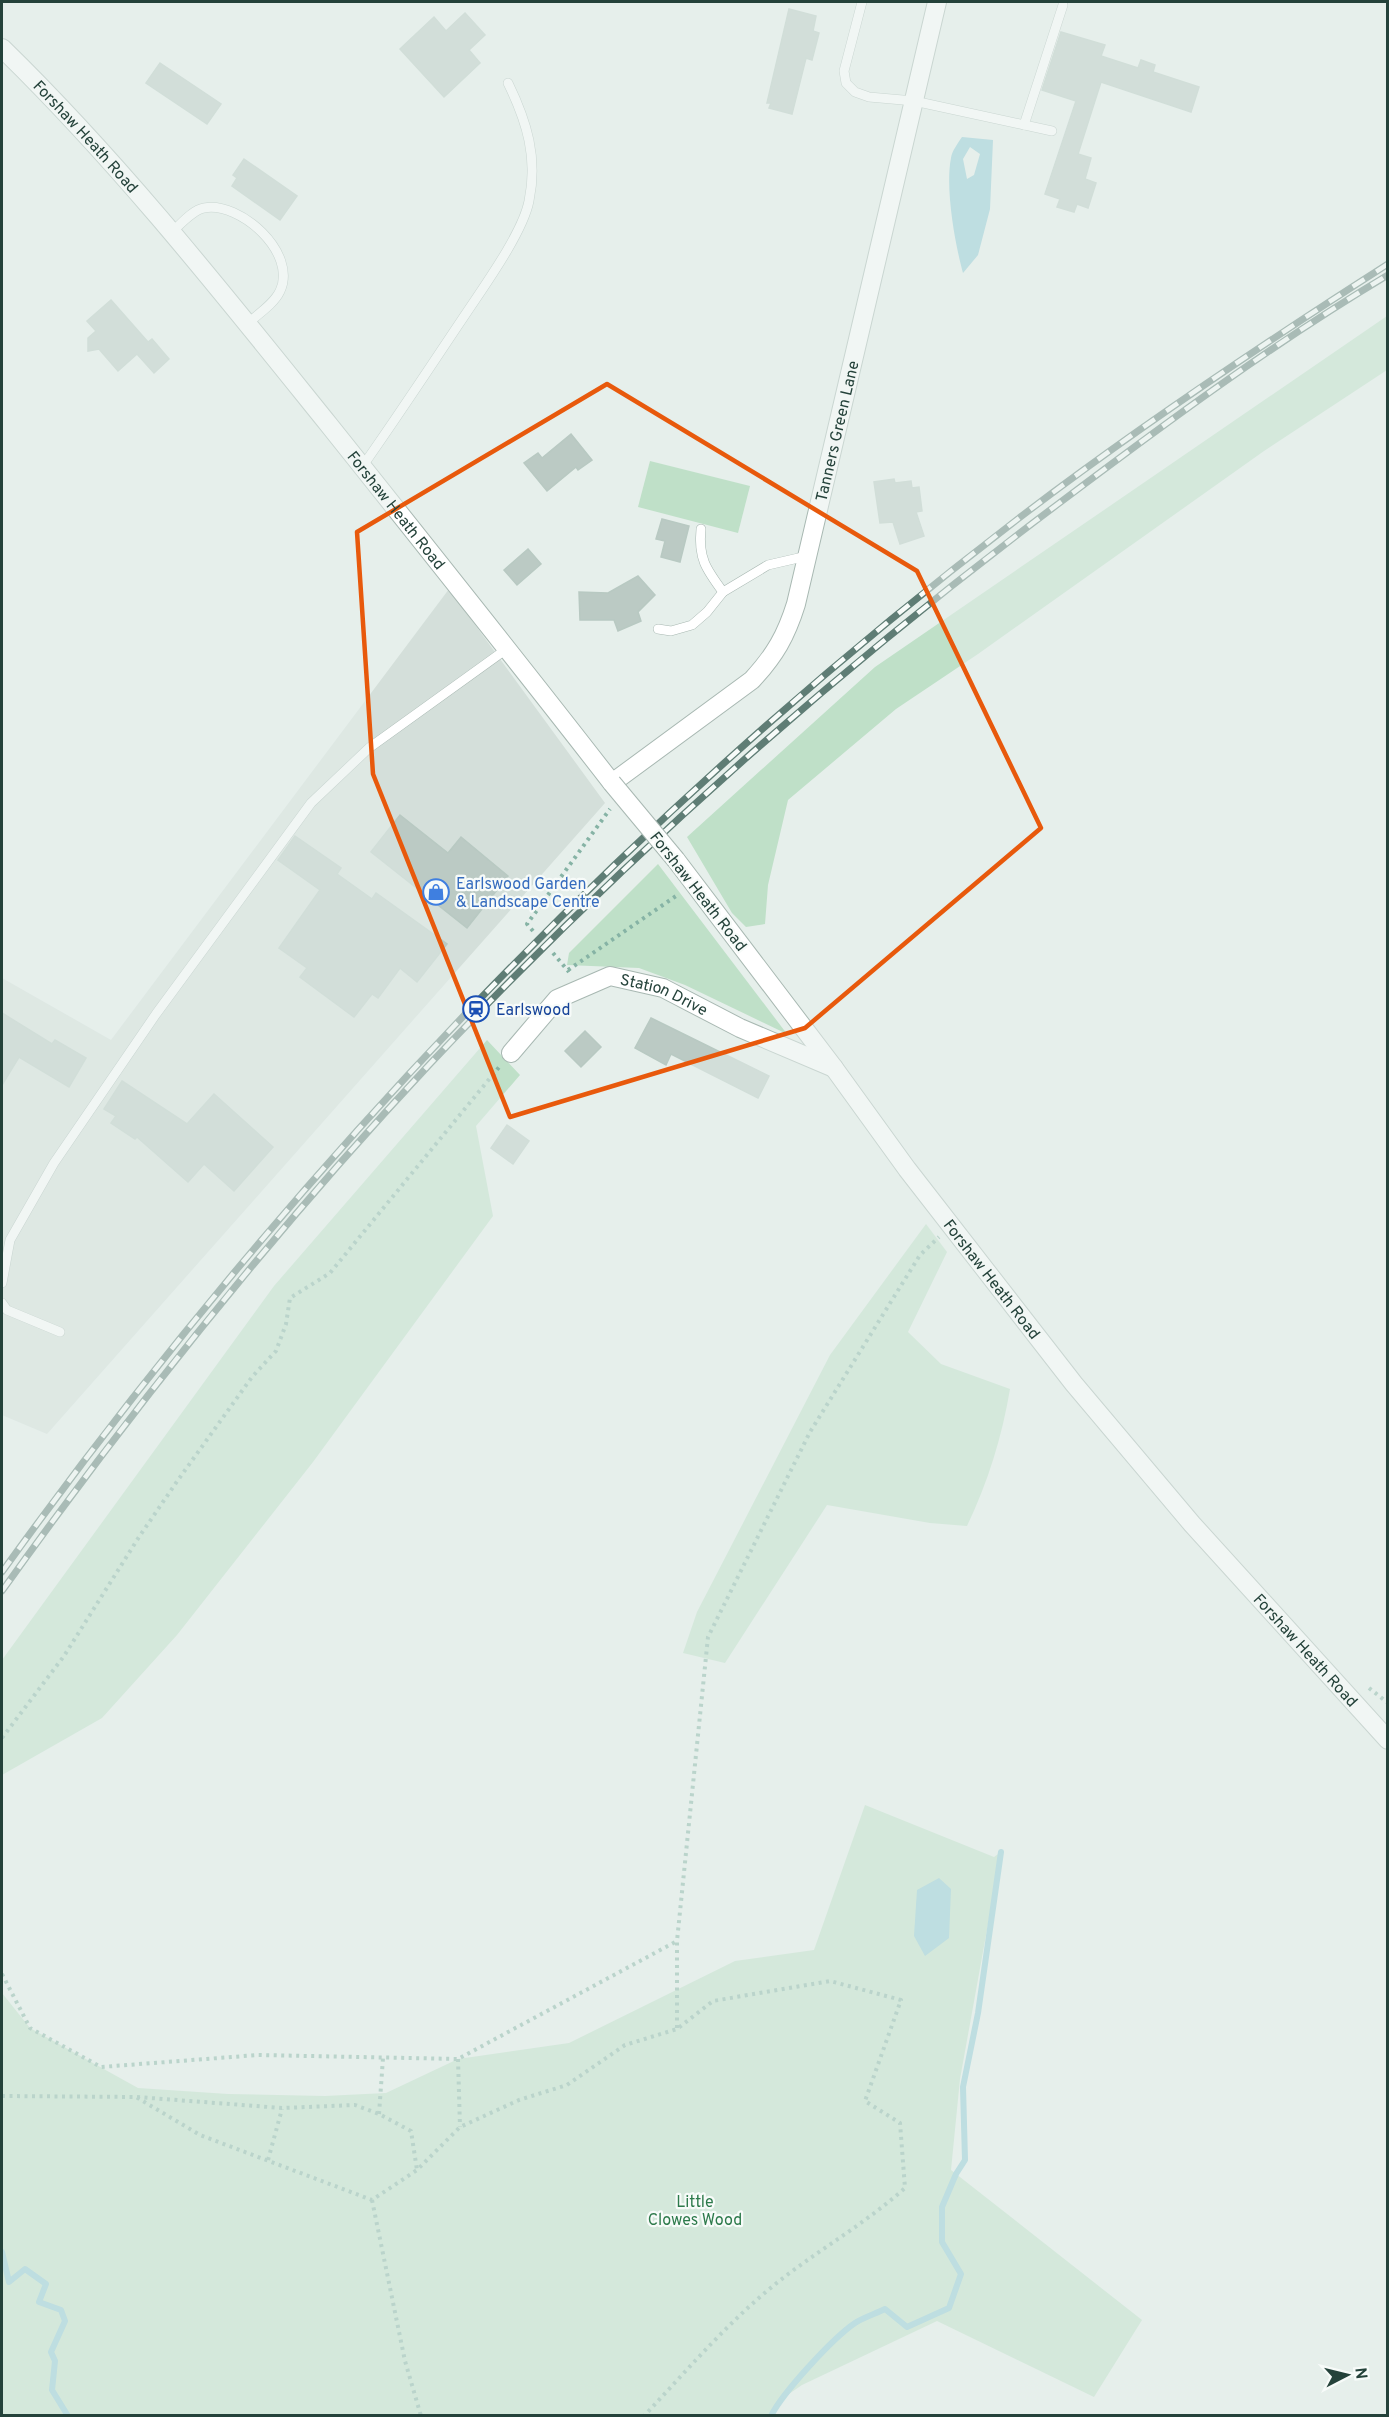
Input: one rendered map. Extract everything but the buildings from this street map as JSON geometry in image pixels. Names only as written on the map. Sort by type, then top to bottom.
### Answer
[{"type":"street","name":"Tanners Green Lane","points":[[612,783],[733,695],[766,665],[787,632],[807,556],[937,2]]},
{"type":"street","name":"Forshaw Heath Road","points":[[2,48],[59,104],[171,233],[508,648],[612,783],[676,860],[951,1226],[1074,1384],[1185,1515],[1388,1740]]},
{"type":"street","name":"Station Drive","points":[[511,1053],[557,999],[610,976],[663,988],[740,1028],[834,1068]]},
{"type":"lane","points":[[862,2],[844,71],[846,83],[855,92],[869,97],[914,102],[1052,131]]},
{"type":"lane","points":[[1024,125],[1063,5]]},
{"type":"lane","points":[[362,467],[495,270],[529,204],[533,176],[531,147],[523,113],[508,83]]},
{"type":"lane","points":[[171,233],[193,213],[202,208],[213,207],[231,211],[248,221],[271,241],[282,258],[284,267],[280,291],[270,305],[247,324]]},
{"type":"lane","points":[[701,529],[700,553],[705,566],[723,592]]},
{"type":"lane","points":[[658,629],[671,631],[692,625],[707,612],[723,592],[768,565],[807,556]]},
{"type":"lane","points":[[2,1282],[10,1240],[54,1164],[156,1014],[311,803],[369,748],[508,648]]},
{"type":"lane","points":[[2,1303],[7,1310],[60,1332]]},
{"type":"path","points":[[533,931],[527,924],[614,803]]},
{"type":"path","points":[[553,953],[568,970],[685,891]]},
{"type":"path","points":[[2,1738],[64,1656],[139,1537],[185,1470],[252,1377],[276,1351],[286,1324],[290,1298],[330,1273],[511,1053]]},
{"type":"path","points":[[677,2029],[677,1941],[708,1637],[810,1432],[920,1255],[951,1226]]},
{"type":"path","points":[[2,1974],[30,2028],[101,2067],[258,2055],[458,2060],[677,1941]]},
{"type":"path","points":[[372,2200],[417,2170],[460,2127],[519,2100],[567,2085],[625,2045],[677,2029],[713,2001],[830,1981],[901,2000],[865,2101],[900,2123],[905,2188],[881,2209],[778,2283],[723,2332],[644,2415]]},
{"type":"path","points":[[379,2114],[383,2058]]},
{"type":"path","points":[[458,2060],[460,2127]]},
{"type":"path","points":[[2,2096],[136,2097],[282,2108],[355,2105],[379,2114],[411,2131],[417,2170]]},
{"type":"path","points":[[136,2097],[200,2135],[372,2200]]},
{"type":"path","points":[[267,2160],[282,2108]]},
{"type":"path","points":[[372,2200],[405,2361],[421,2415]]},
{"type":"highlighted area","points":[[607,384],[917,571],[1041,828],[805,1028],[510,1117],[373,774],[357,532]]},
{"type":"shaded area","points":[[449,589],[605,803],[47,1434],[2,1415],[2,978],[111,1040]]},
{"type":"green space","points":[[1387,316],[1387,370],[1264,451],[978,654],[896,709],[788,800],[768,885],[765,924],[746,927],[732,913],[687,837],[875,667]]},
{"type":"green space","points":[[650,461],[750,486],[738,533],[638,507]]},
{"type":"green space","points":[[658,864],[787,1034],[685,985],[639,968],[567,965],[569,953]]},
{"type":"green space","points":[[487,1040],[520,1075],[476,1126],[493,1216],[313,1462],[177,1635],[102,1718],[2,1775],[2,1660],[274,1286]]},
{"type":"green space","points":[[926,1224],[947,1252],[908,1332],[941,1364],[1010,1389],[993,1459],[967,1526],[930,1523],[827,1505],[725,1663],[683,1653],[697,1612],[830,1355]]},
{"type":"green space","name":"Little Clowes Wood","points":[[865,1805],[994,1857],[1001,1852],[960,2079],[951,2170],[1142,2320],[1094,2397],[937,2321],[802,2385],[780,2400],[771,2415],[2,2415],[2,1993],[30,2028],[138,2088],[228,2094],[325,2096],[386,2093],[458,2059],[569,2043],[735,1961],[814,1950]]},
{"type":"water","points":[[962,137],[993,140],[990,209],[978,255],[963,273],[954,232],[949,185],[952,155]],"holes":[[[970,147],[980,154],[974,175],[967,179],[963,159]]]},
{"type":"water","points":[[939,1878],[951,1889],[949,1938],[925,1956],[914,1936],[917,1890]]},
{"type":"waterway","points":[[771,2416],[786,2393],[809,2366],[834,2340],[858,2321],[885,2309],[907,2327],[949,2308],[961,2274],[942,2242],[942,2207],[956,2174],[965,2160],[963,2087],[978,2013],[1001,1852]]},
{"type":"waterway","points":[[2,2252],[9,2282],[25,2269],[46,2284],[39,2302],[61,2310],[65,2321],[51,2352],[55,2361],[52,2390],[68,2416]]},
{"type":"railway","points":[[2,1572],[112,1424],[227,1281],[348,1141],[473,1006],[603,876],[738,750],[878,630],[1023,515],[1202,386],[1388,264]]},
{"type":"railway","points":[[2,1591],[102,1455],[260,1256],[428,1066],[577,915],[733,770],[894,632],[1101,471],[1181,413],[1304,328],[1388,275]]},
{"type":"place","name":"Earlswood Garden & Landscape Centre","points":[[436,892]]},
{"type":"place","name":"Earlswood","points":[[476,1009]]}]
